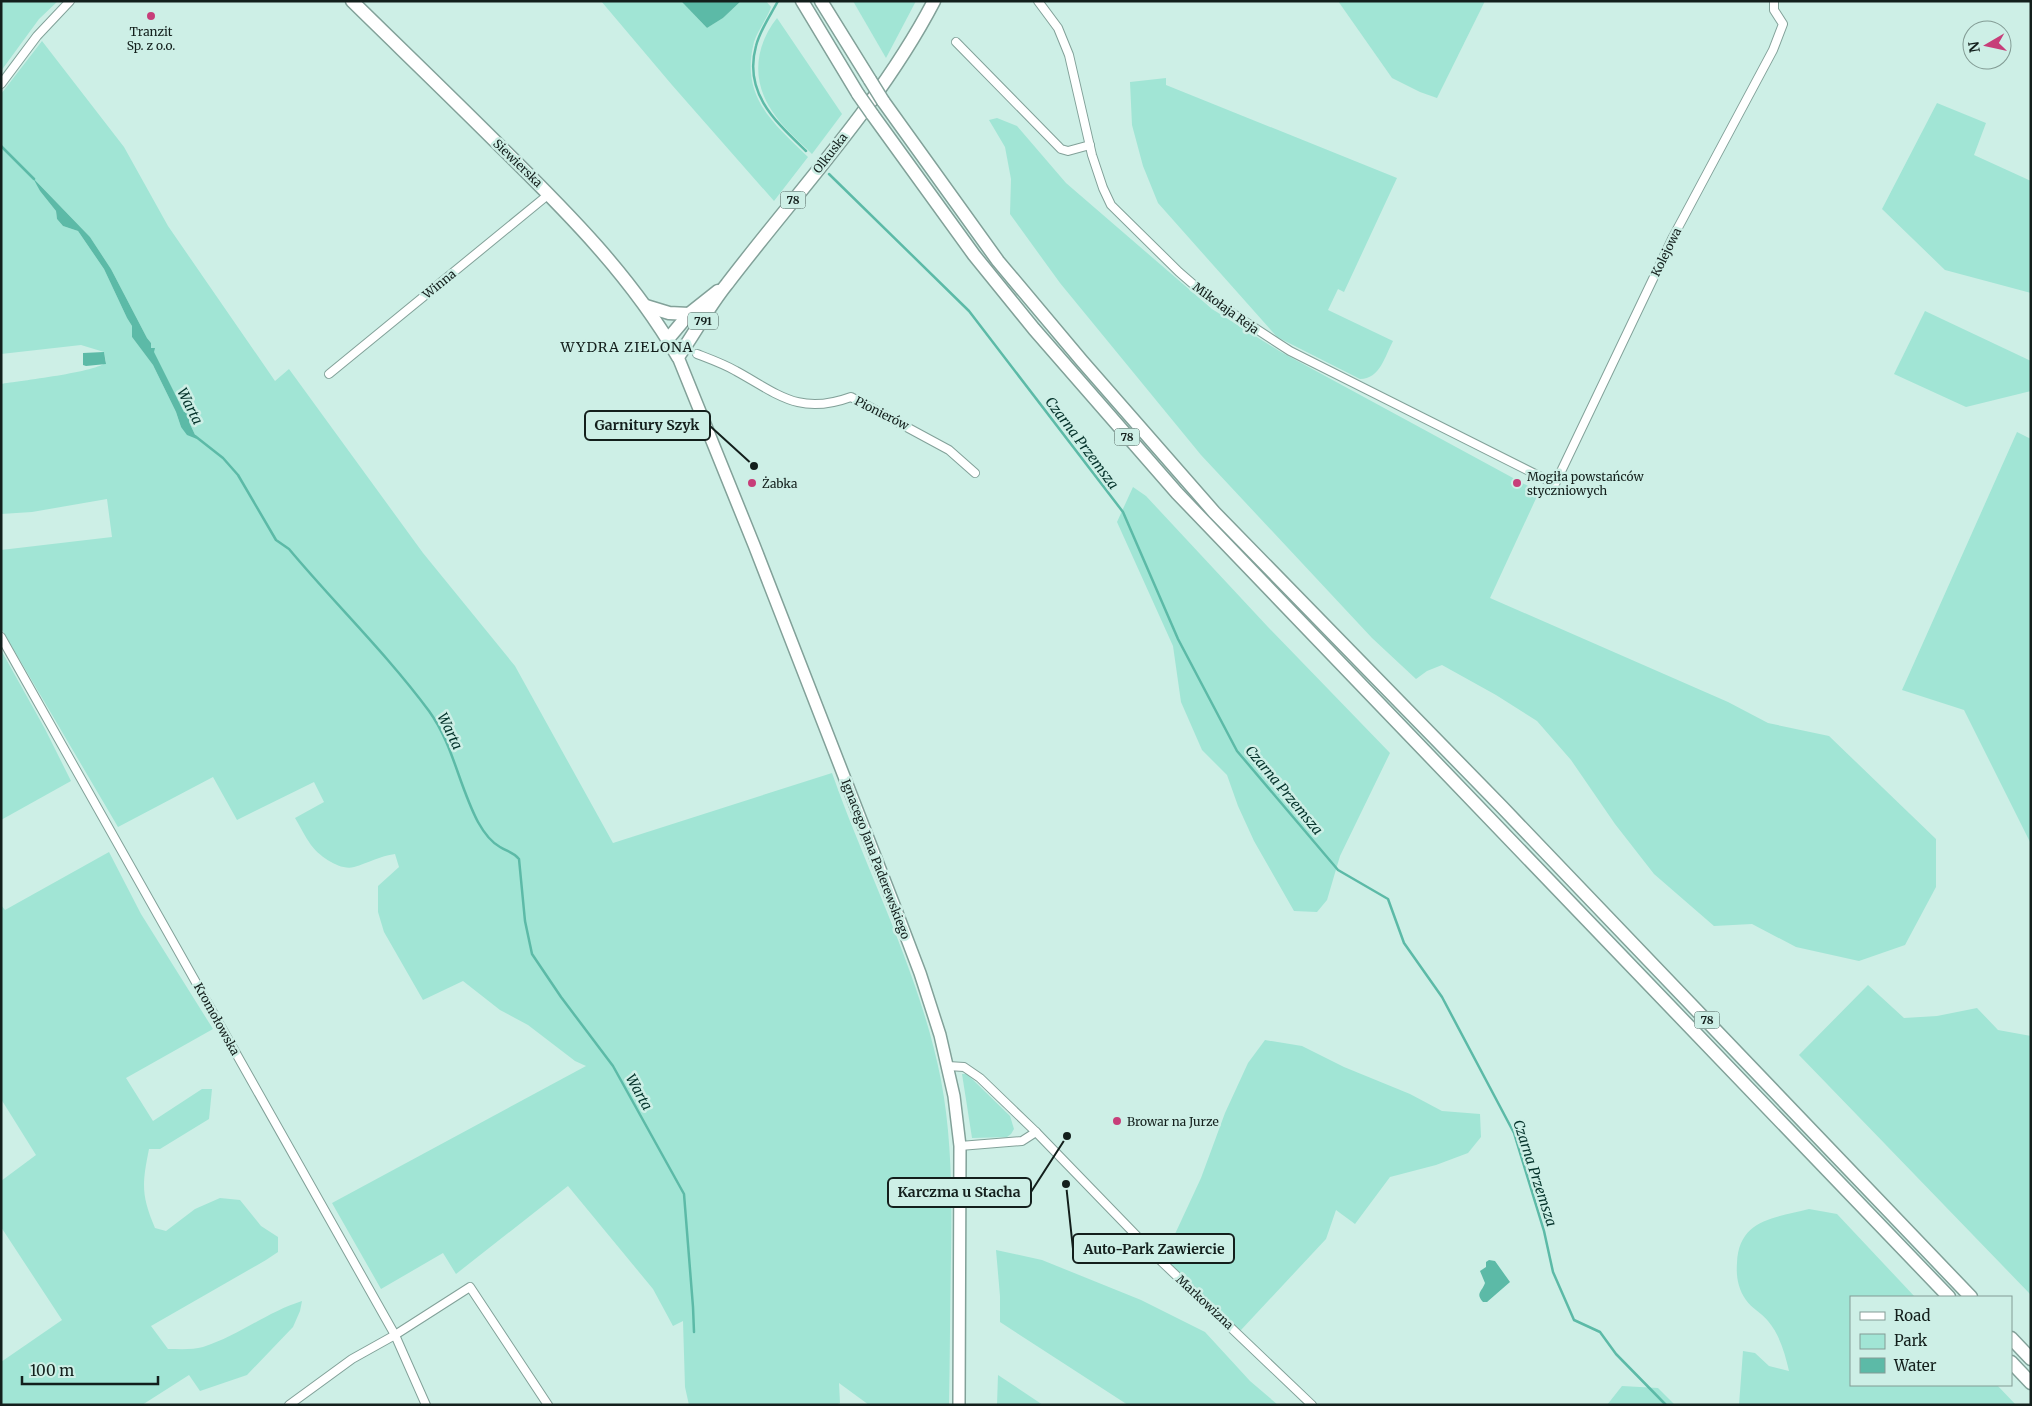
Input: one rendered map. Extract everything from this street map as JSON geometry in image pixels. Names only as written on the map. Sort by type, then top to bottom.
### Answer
[{"type":"main road","name":"Siewierska","points":[[352,1],[549,194],[600,248],[646,306],[668,339]]},
{"type":"main road","name":"78","points":[[802,1],[858,94],[866,114],[974,255],[1102,409],[1177,493],[1948,1296]]},
{"type":"main road","name":"78","points":[[821,1],[883,101],[998,261],[1145,435],[1236,535],[1502,807],[1970,1296]]},
{"type":"main road","name":"78","points":[[866,114],[917,33],[934,1]]},
{"type":"main road","name":"Olkuska","points":[[678,357],[726,285],[866,114]]},
{"type":"main road","name":"Olkuska","points":[[668,339],[689,314],[726,285]]},
{"type":"main road","points":[[646,306],[669,313],[689,314]]},
{"type":"main road","name":"Ignacego Jana Paderewskiego","points":[[668,339],[678,357],[754,545],[906,937],[930,1003],[948,1066],[960,1146],[959,1405]]},
{"type":"main road","points":[[2012,1339],[2031,1359]]},
{"type":"main road","points":[[2012,1363],[2031,1383]]},
{"type":"street","points":[[1,84],[37,36],[70,1]]},
{"type":"street","name":"Mikołaja Reja","points":[[1038,1],[1058,28],[1069,55],[1090,146],[1103,188],[1111,205],[1179,272],[1209,298],[1290,351],[1555,484]]},
{"type":"street","name":"Kolejowa","points":[[1555,484],[1673,236],[1773,50],[1783,24],[1774,10],[1774,1]]},
{"type":"street","points":[[956,42],[1061,149],[1068,151],[1090,146]]},
{"type":"street","name":"Winna","points":[[329,374],[549,194]]},
{"type":"street","name":"Pionierów","points":[[697,354],[735,370],[777,396],[792,401],[816,404],[835,403],[850,397],[949,450],[975,473]]},
{"type":"street","name":"Kromołowska","points":[[1,637],[394,1335],[426,1405]]},
{"type":"street","name":"Markowizna","points":[[948,1066],[958,1066],[970,1070],[1036,1132],[1162,1262],[1312,1405]]},
{"type":"street","points":[[960,1146],[1022,1141],[1036,1132]]},
{"type":"street","points":[[289,1405],[352,1359],[470,1287],[548,1405]]},
{"type":"green space","points":[[1,1],[58,1],[39,19],[1,71]]},
{"type":"green space","points":[[601,1],[681,1],[707,28],[723,18],[741,1],[766,1],[771,7],[754,42],[751,61],[752,78],[756,94],[772,120],[808,157],[774,201],[672,85]]},
{"type":"green space","points":[[853,1],[916,1],[886,58]]},
{"type":"green space","points":[[1338,1],[1485,1],[1437,98],[1392,78]]},
{"type":"green space","points":[[777,18],[842,114],[812,154],[776,117],[765,99],[761,87],[758,63],[760,52],[764,40]]},
{"type":"green space","points":[[42,41],[124,147],[168,226],[275,381],[289,369],[423,553],[515,666],[613,843],[832,773],[907,963],[932,1040],[941,1080],[949,1146],[951,1190],[949,1405],[869,1405],[839,1383],[840,1403],[835,1405],[689,1405],[685,1387],[683,1321],[673,1326],[653,1289],[568,1186],[456,1274],[443,1253],[381,1289],[332,1203],[586,1066],[575,1061],[528,1025],[500,1010],[463,981],[423,1000],[384,932],[378,912],[378,886],[399,867],[395,854],[348,868],[336,865],[319,854],[309,842],[295,818],[324,802],[314,782],[237,820],[213,777],[118,827],[1,628],[1,550],[112,537],[107,499],[32,512],[1,514],[1,384],[74,373],[100,366],[106,362],[104,352],[81,345],[1,354],[1,94]],"holes":[[[35,180],[90,237],[111,269],[151,343],[151,349],[184,412],[192,412],[189,422],[197,439],[181,427],[176,412],[153,365],[132,337],[132,326],[104,269],[78,231],[63,226],[57,219],[56,211],[40,191]]]},
{"type":"green space","points":[[1166,78],[1166,85],[1397,178],[1344,292],[1338,289],[1328,310],[1393,341],[1381,366],[1372,375],[1360,379],[1277,337],[1158,203],[1143,166],[1132,125],[1130,82]]},
{"type":"green space","points":[[1937,103],[1986,123],[1974,155],[2031,181],[2031,293],[1945,270],[1882,209]]},
{"type":"green space","points":[[997,118],[1017,126],[1066,183],[1212,309],[1281,352],[1539,492],[1490,598],[1728,702],[1768,723],[1829,736],[1936,839],[1936,887],[1905,945],[1859,961],[1796,947],[1752,924],[1714,926],[1654,874],[1615,824],[1571,760],[1537,721],[1496,695],[1442,665],[1427,671],[1416,679],[1372,638],[1201,455],[1060,283],[1010,214],[1011,179],[1005,147],[989,120]]},
{"type":"green space","points":[[1925,311],[2031,361],[2031,391],[1966,407],[1894,374]]},
{"type":"green space","points":[[2017,432],[2031,439],[2031,844],[1964,710],[1902,690]]},
{"type":"green space","points":[[1133,487],[1146,496],[1268,627],[1390,753],[1340,856],[1327,900],[1317,912],[1294,911],[1254,841],[1238,806],[1227,775],[1202,750],[1181,702],[1173,646],[1117,522]]},
{"type":"green space","points":[[1,650],[45,729],[71,781],[1,820]]},
{"type":"green space","points":[[109,852],[141,914],[213,1029],[126,1078],[153,1121],[202,1089],[212,1089],[209,1119],[160,1149],[149,1149],[144,1189],[147,1207],[155,1228],[166,1231],[195,1209],[220,1198],[240,1200],[261,1226],[278,1237],[278,1252],[151,1326],[168,1349],[199,1348],[228,1337],[277,1311],[302,1301],[293,1327],[247,1375],[200,1391],[189,1375],[142,1405],[1,1405],[1,1362],[62,1320],[1,1227],[1,1181],[36,1155],[1,1099],[1,905],[5,910]]},
{"type":"green space","points":[[1868,985],[1904,1018],[1937,1016],[1977,1008],[1998,1030],[2031,1036],[2031,1295],[1799,1055]]},
{"type":"green space","points":[[1265,1040],[1302,1046],[1344,1067],[1410,1094],[1442,1111],[1480,1114],[1481,1137],[1468,1153],[1436,1165],[1390,1177],[1355,1224],[1336,1210],[1326,1239],[1241,1330],[1233,1328],[1162,1262],[1201,1178],[1225,1113],[1248,1063]]},
{"type":"green space","points":[[962,1074],[967,1074],[1010,1116],[1014,1129],[1011,1134],[1007,1137],[972,1138]]},
{"type":"green space","points":[[1809,1209],[1837,1214],[1914,1296],[1850,1296],[1850,1386],[1998,1386],[2016,1405],[1739,1405],[1743,1351],[1755,1353],[1769,1366],[1789,1371],[1784,1351],[1776,1332],[1766,1318],[1748,1303],[1743,1296],[1737,1273],[1739,1248],[1744,1237],[1751,1229],[1761,1223],[1783,1215]]},
{"type":"green space","points":[[996,1250],[1042,1260],[1141,1300],[1205,1332],[1250,1381],[1278,1405],[1128,1405],[1000,1322]]},
{"type":"green space","points":[[998,1375],[1043,1405],[997,1405]]},
{"type":"green space","points":[[1622,1386],[1658,1388],[1675,1405],[1607,1405]]},
{"type":"water","points":[[681,1],[741,1],[723,18],[707,28]]},
{"type":"water","points":[[33,178],[90,237],[111,269],[151,343],[151,348],[155,348],[154,352],[184,412],[192,411],[189,422],[197,439],[187,435],[181,427],[176,412],[153,365],[132,337],[132,326],[104,269],[78,231],[63,226],[57,219],[56,211],[40,191]]},
{"type":"water","points":[[104,352],[106,364],[83,365],[83,353]]},
{"type":"water","points":[[1489,1260],[1495,1261],[1510,1282],[1487,1302],[1483,1302],[1479,1294],[1485,1283],[1480,1271],[1486,1267],[1486,1262]]},
{"type":"waterway","name":"Czarna Przemsza","points":[[778,1],[756,46],[753,63],[754,78],[758,92],[765,105],[784,129],[806,151]]},
{"type":"waterway","name":"Warta","points":[[1,146],[34,179]]},
{"type":"waterway","name":"Czarna Przemsza","points":[[829,174],[969,311],[1123,512],[1178,639],[1237,751],[1338,870],[1388,899],[1404,943],[1442,997],[1514,1133],[1544,1231],[1553,1272],[1574,1320],[1600,1332],[1616,1354],[1666,1405]]},
{"type":"waterway","name":"Warta","points":[[195,436],[223,458],[238,475],[276,540],[289,549],[413,690],[429,711],[444,737],[471,808],[480,825],[493,842],[519,859],[525,921],[532,954],[561,997],[613,1066],[684,1194],[694,1332]]},
{"type":"place","name":"Tranzit Sp. z o.o.","points":[[151,16]]},
{"type":"place","name":"Garnitury Szyk","points":[[754,466]]},
{"type":"place","name":"Żabka","points":[[752,483]]},
{"type":"place","name":"Mogiła powstańców styczniowych","points":[[1517,483]]},
{"type":"place","name":"Browar na Jurze","points":[[1117,1121]]},
{"type":"place","name":"Karczma u Stacha","points":[[1067,1136]]},
{"type":"place","name":"Auto-Park Zawiercie","points":[[1066,1184]]},
{"type":"district","name":"WYDRA ZIELONA","points":[[627,347]]}]
